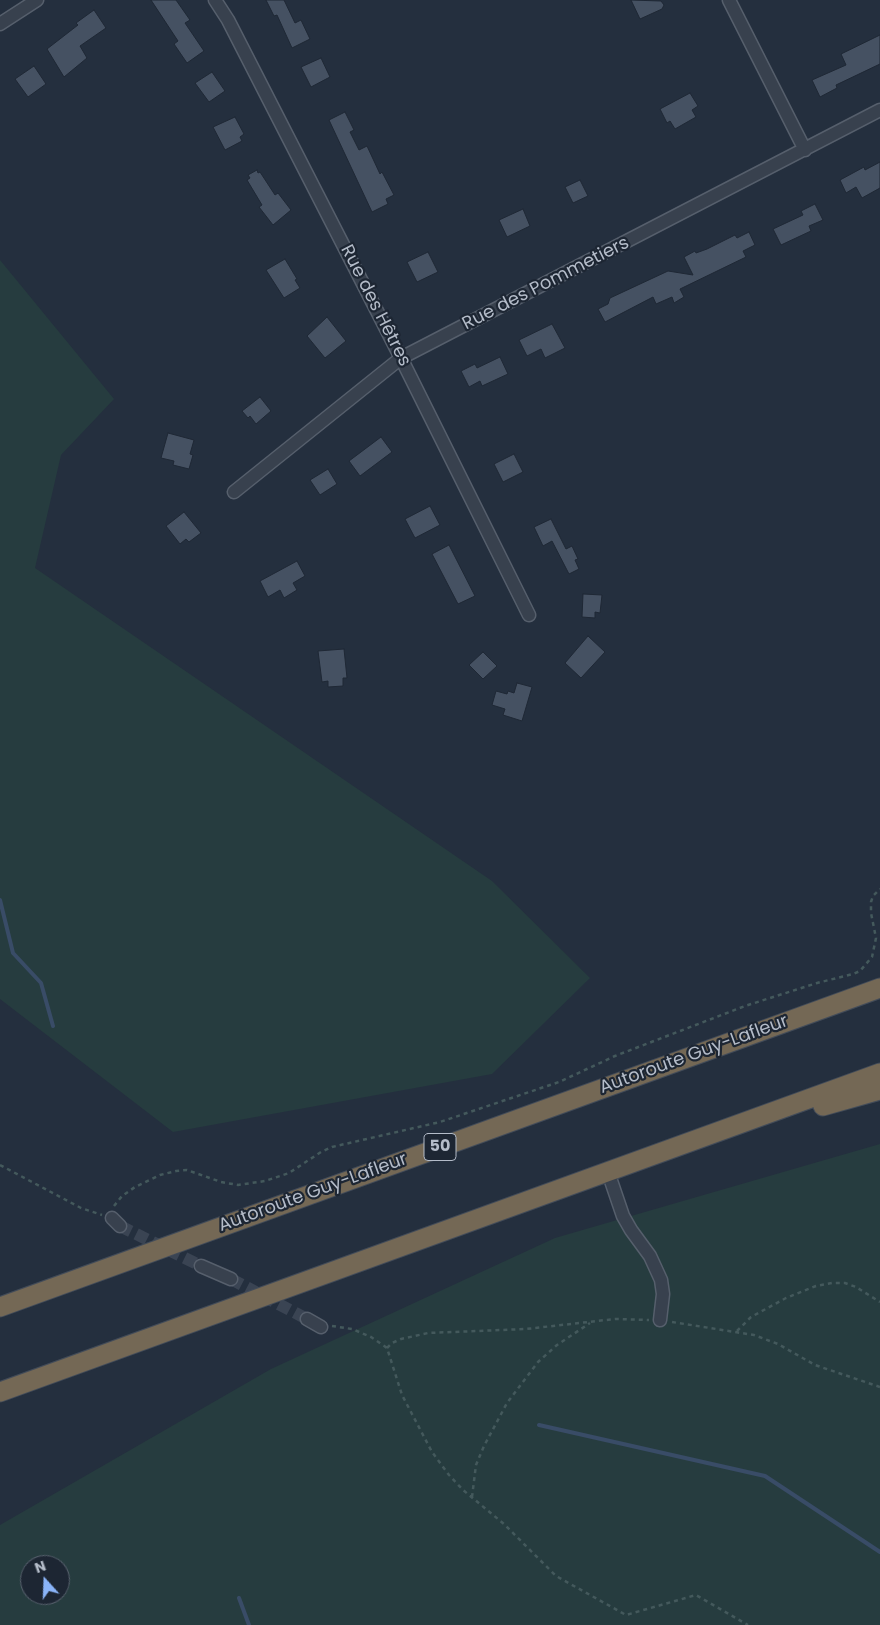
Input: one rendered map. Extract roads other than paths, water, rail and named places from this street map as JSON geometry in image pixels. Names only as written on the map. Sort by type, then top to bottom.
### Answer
[{"type":"highway","name":"Autoroute Guy-Lafleur","points":[[0,1307],[880,988]]},
{"type":"highway","points":[[0,1392],[880,1073]]},
{"type":"highway","points":[[701,1138],[880,1090]]},
{"type":"street","points":[[0,24],[37,0]]},
{"type":"street","name":"Rue des Hêtres","points":[[215,0],[232,29],[402,358],[529,615]]},
{"type":"street","points":[[729,0],[805,150]]},
{"type":"street","name":"Rue des Pommetiers","points":[[234,492],[402,358],[880,110]]},
{"type":"street","points":[[608,1172],[623,1216],[650,1256],[661,1280],[663,1294],[660,1320]]},
{"type":"street","points":[[200,1266],[231,1280]]},
{"type":"street","points":[[307,1319],[321,1327]]},
{"type":"waterway","points":[[0,900],[13,953],[41,983],[53,1026]]},
{"type":"waterway","points":[[539,1425],[765,1476],[880,1552]]},
{"type":"waterway","points":[[239,1598],[249,1625]]},
{"type":"tunnel","points":[[120,1226],[201,1266]]},
{"type":"tunnel","points":[[231,1279],[307,1319]]}]
